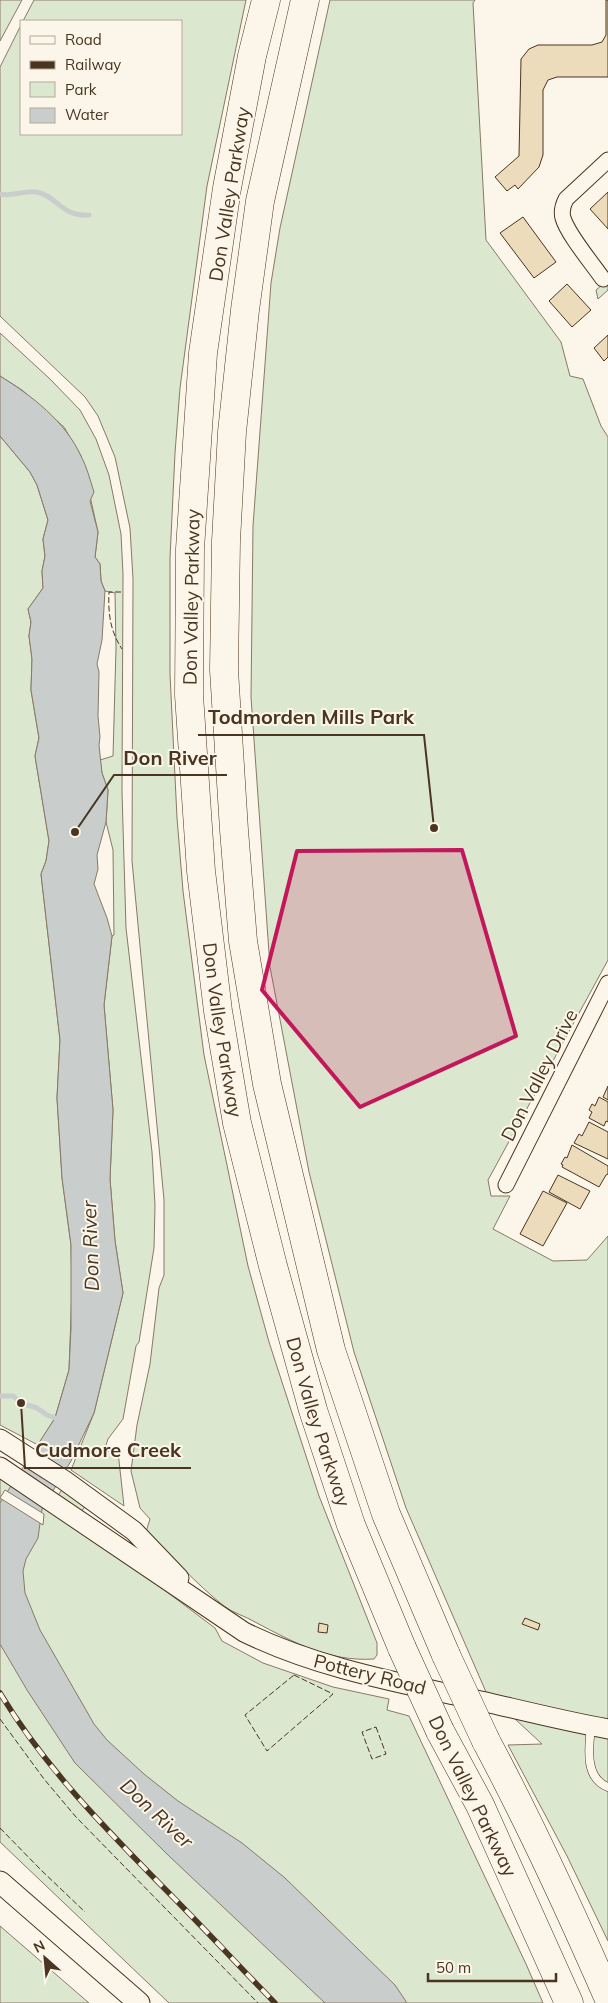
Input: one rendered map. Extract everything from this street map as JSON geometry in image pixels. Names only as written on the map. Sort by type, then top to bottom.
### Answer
[{"type":"highway","name":"Don Valley Parkway","points":[[266,0],[252,56],[227,188],[203,353],[190,549],[189,675],[202,871],[218,1011],[237,1123],[273,1266],[313,1410],[351,1525],[402,1648],[440,1732],[480,1805],[569,2003]]},
{"type":"highway","name":"Don Valley Parkway","points":[[305,0],[260,202],[245,310],[232,432],[226,541],[224,670],[235,849],[243,941],[267,1084],[331,1350],[386,1514],[446,1655],[486,1741],[524,1811],[608,1997]]},
{"type":"main road","points":[[0,1882],[139,2003]]},
{"type":"street","points":[[603,279],[567,226],[562,217],[562,207],[566,199],[608,160]]},
{"type":"street","name":"Don Valley Drive","points":[[506,1185],[608,983]]},
{"type":"street","name":"Pottery Road","points":[[3,1441],[64,1480],[134,1531],[202,1602]]},
{"type":"street","name":"Pottery Road","points":[[0,1467],[244,1632],[276,1648],[390,1681],[599,1728]]},
{"type":"lane","points":[[599,1728],[590,1759],[595,1778],[599,1783],[608,1787]]},
{"type":"highlighted area","points":[[462,850],[516,1036],[360,1107],[262,990],[297,851]]},
{"type":"green space","points":[[0,0],[22,0],[0,41]]},
{"type":"green space","points":[[34,0],[246,0],[207,186],[180,388],[170,558],[170,674],[177,818],[183,891],[204,1055],[248,1266],[269,1342],[319,1496],[377,1643],[377,1655],[374,1659],[342,1657],[312,1649],[283,1637],[224,1606],[146,1532],[150,1519],[140,1508],[131,1471],[137,1425],[150,1364],[159,1288],[164,1275],[164,1200],[132,861],[133,579],[130,528],[115,457],[98,416],[85,397],[0,316],[0,67],[20,27],[20,135],[182,135],[182,20],[24,20]]},
{"type":"green space","points":[[330,0],[475,0],[473,3],[486,240],[561,342],[570,376],[583,379],[601,426],[608,437],[608,960],[488,1180],[491,1196],[510,1196],[493,1229],[553,1261],[587,1260],[608,1236],[608,1941],[567,1856],[508,1745],[542,1744],[486,1692],[406,1508],[354,1352],[309,1172],[270,967],[251,697],[253,526],[271,283],[280,228]]},
{"type":"green space","points":[[608,280],[608,290],[598,299],[596,290]]},
{"type":"green space","points":[[0,333],[50,379],[80,410],[96,439],[109,475],[121,534],[123,574],[122,792],[126,928],[152,1152],[155,1205],[154,1248],[139,1342],[136,1346],[123,1419],[108,1439],[104,1451],[118,1452],[124,1506],[71,1470],[94,1413],[123,1293],[115,1241],[110,1179],[113,1110],[104,1005],[112,936],[114,935],[113,850],[106,822],[108,790],[100,760],[113,756],[116,648],[115,593],[105,591],[101,581],[100,564],[95,557],[98,532],[81,456],[64,427],[22,390],[0,376]]},
{"type":"green space","points":[[0,436],[30,472],[37,485],[48,520],[43,539],[45,556],[42,571],[43,588],[28,609],[31,622],[29,636],[32,659],[31,690],[39,738],[35,756],[49,841],[46,861],[41,874],[60,1040],[57,1098],[62,1178],[71,1245],[72,1288],[69,1370],[55,1418],[38,1445],[0,1425]]},
{"type":"green space","points":[[0,1478],[87,1532],[215,1628],[222,1641],[263,1663],[333,1687],[389,1699],[387,1710],[409,1716],[543,2003],[169,2003],[0,1842]]},
{"type":"green space","points":[[63,1488],[87,1504],[81,1512],[57,1497]]},
{"type":"green space","points":[[0,1926],[89,2003],[0,2003]]},
{"type":"water","points":[[0,376],[46,410],[66,432],[83,460],[94,492],[90,501],[98,532],[95,557],[100,564],[101,581],[105,591],[102,640],[97,664],[99,672],[99,745],[102,773],[108,790],[106,822],[97,855],[98,869],[94,884],[112,936],[104,1005],[113,1110],[110,1179],[115,1241],[123,1293],[94,1413],[71,1461],[42,1509],[38,1538],[26,1559],[23,1571],[25,1593],[40,1630],[94,1724],[107,1740],[144,1774],[178,1801],[242,1843],[285,1878],[395,1985],[407,2003],[325,2003],[169,1856],[75,1763],[27,1690],[0,1644],[0,1503],[55,1418],[69,1370],[71,1245],[62,1178],[57,1098],[60,1040],[41,874],[46,861],[49,841],[35,756],[39,738],[31,690],[32,659],[29,636],[31,622],[28,609],[43,588],[42,571],[45,556],[43,539],[48,520],[37,485],[30,472],[0,436]]},
{"type":"pier","points":[[5,1490],[44,1514],[43,1525],[0,1498]]},
{"type":"building","points":[[606,0],[608,0],[608,77],[557,77],[548,80],[543,90],[543,155],[539,167],[518,189],[515,185],[507,191],[495,177],[519,156],[521,59],[529,49],[538,45],[592,45],[602,42],[606,35]]},
{"type":"building","points":[[608,192],[608,229],[590,209]]},
{"type":"building","points":[[523,217],[556,262],[534,278],[500,233]]},
{"type":"building","points":[[567,284],[591,310],[572,327],[549,301]]},
{"type":"building","points":[[608,335],[608,357],[604,361],[594,348]]},
{"type":"building","points":[[608,1086],[608,1100],[603,1097]]},
{"type":"building","points":[[599,1097],[608,1102],[608,1122],[606,1121],[604,1126],[589,1118],[592,1112],[589,1110],[592,1104],[595,1106]]},
{"type":"building","points":[[589,1122],[608,1132],[608,1159],[574,1143],[579,1134],[582,1136]]},
{"type":"building","points":[[572,1145],[608,1166],[608,1174],[599,1187],[562,1167],[563,1165],[561,1164],[565,1157],[567,1158]]},
{"type":"building","points":[[558,1175],[590,1191],[580,1209],[549,1192]]},
{"type":"building","points":[[543,1191],[567,1203],[543,1246],[520,1234]]},
{"type":"building","points":[[525,1618],[540,1624],[538,1630],[522,1624]]},
{"type":"building","points":[[319,1623],[328,1625],[327,1633],[318,1632]]},
{"type":"waterway","points":[[0,194],[36,192],[50,198],[72,213],[89,215]]},
{"type":"waterway","points":[[0,1396],[13,1396],[21,1403],[37,1408],[55,1418]]},
{"type":"railway","points":[[0,1693],[35,1745],[75,1794],[275,2003]]},
{"type":"fence","points":[[121,592],[109,592],[109,600],[112,629],[122,649]]},
{"type":"fence","points":[[294,1675],[333,1694],[267,1751],[245,1715],[294,1675]]},
{"type":"fence","points":[[0,1719],[44,1779],[76,1817],[258,2003]]},
{"type":"fence","points":[[376,1727],[386,1754],[372,1759],[362,1732],[376,1727]]},
{"type":"fence","points":[[0,1828],[85,1912]]},
{"type":"place","name":"Todmorden Mills Park","points":[[434,828]]},
{"type":"place","name":"Don River","points":[[75,832]]},
{"type":"place","name":"Cudmore Creek","points":[[21,1403]]}]
